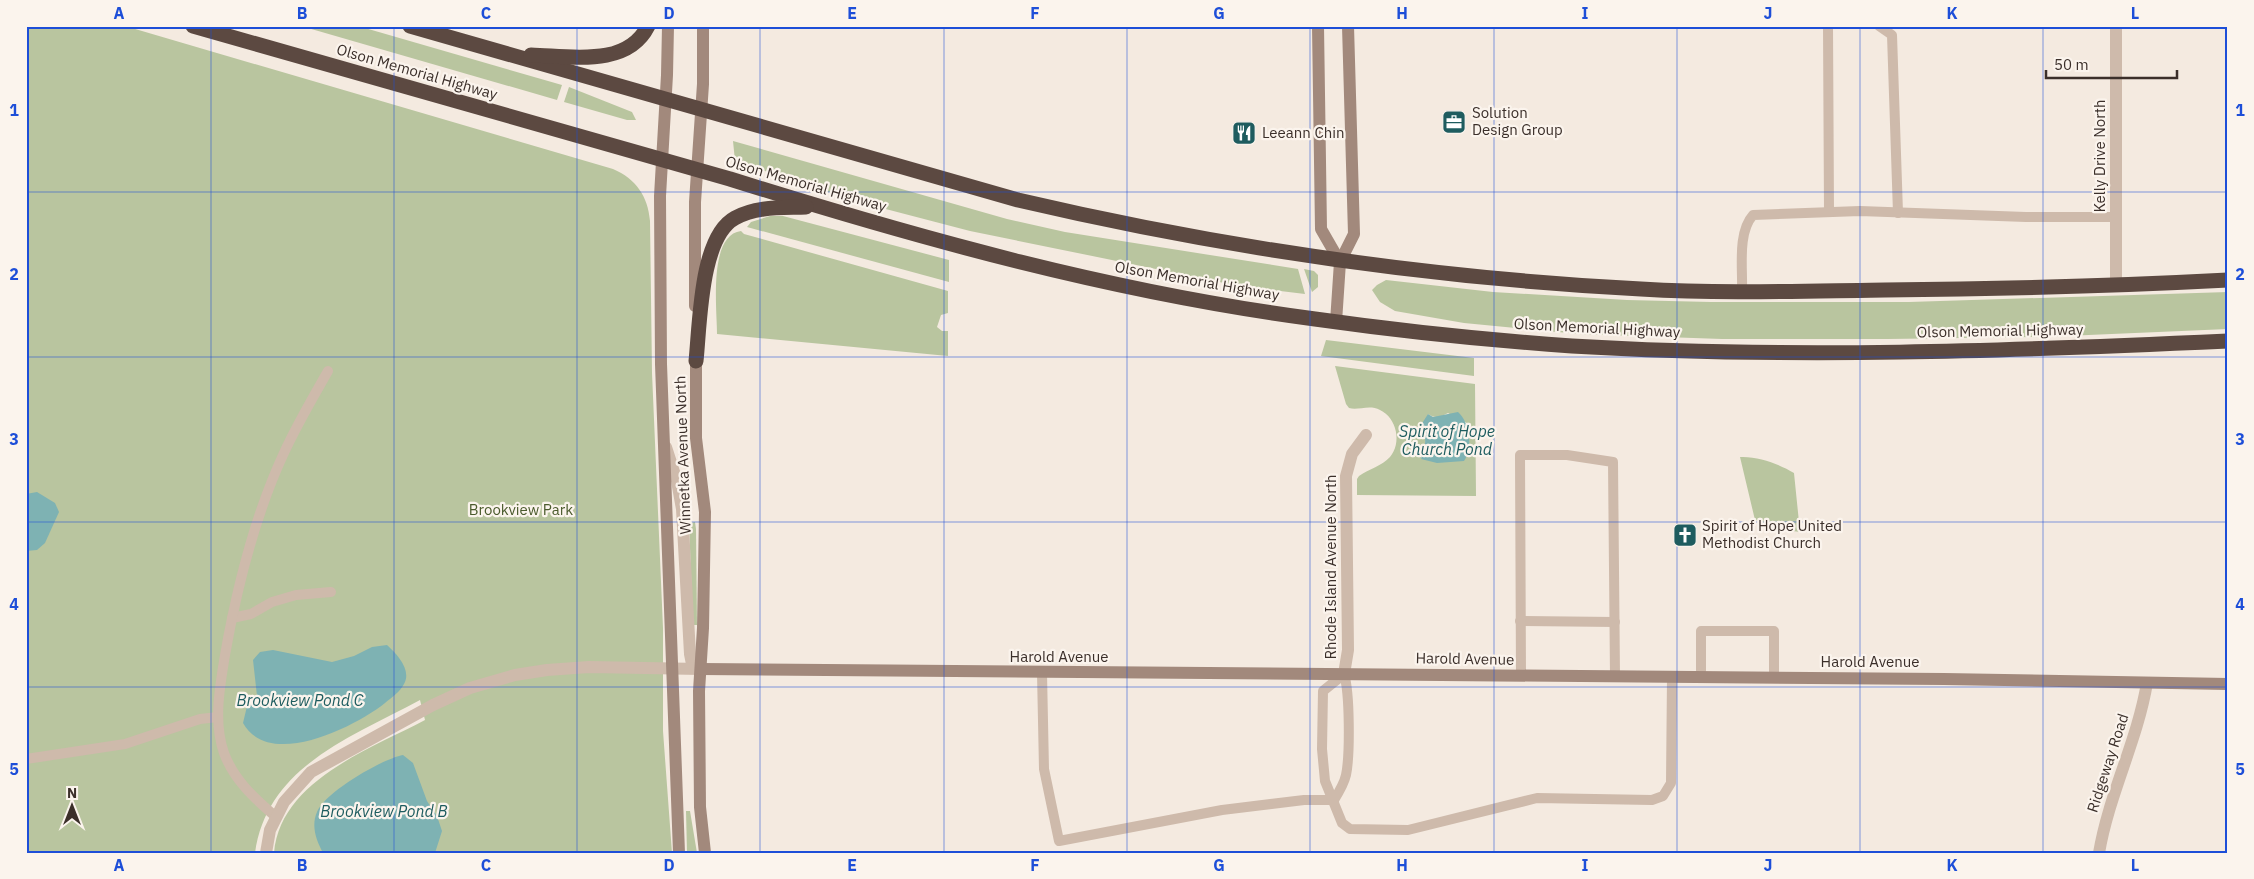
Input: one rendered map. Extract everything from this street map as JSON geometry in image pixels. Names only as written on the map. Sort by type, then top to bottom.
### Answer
[{"type":"highway","name":"Olson Memorial Highway","points":[[193,26],[696,170],[818,207],[1010,260],[1103,281],[1254,310],[1336,322],[1564,345],[1730,351],[1998,350],[2228,341]]},
{"type":"highway","points":[[410,26],[1018,200],[1114,223],[1340,262],[1525,282],[1644,290],[1742,292],[2116,286],[2228,280]]},
{"type":"highway","points":[[512,55],[601,56],[620,52],[635,45],[648,26]]},
{"type":"highway","points":[[696,361],[709,260],[718,233],[735,218],[757,210],[818,207]]},
{"type":"street","name":"Winnetka Avenue North","points":[[668,26],[660,196],[664,443],[679,853]]},
{"type":"street","name":"Winnetka Avenue North","points":[[703,26],[701,110],[696,170],[696,438],[705,512],[699,691],[700,807],[705,853]]},
{"type":"street","points":[[1318,26],[1321,228],[1340,262]]},
{"type":"street","points":[[1336,322],[1340,262],[1354,234],[1348,26]]},
{"type":"street","name":"Kelly Drive North","points":[[2116,26],[2116,286]]},
{"type":"street","name":"Rhode Island Avenue North","points":[[1344,674],[1348,650],[1346,476],[1352,454],[1366,435]]},
{"type":"street","points":[[664,443],[676,481],[682,509],[690,654],[692,664],[701,669]]},
{"type":"street","points":[[266,853],[270,830],[284,802],[311,772],[433,705],[470,688],[515,675],[547,670],[589,667],[701,669]]},
{"type":"street","name":"Harold Avenue","points":[[701,669],[1615,676],[2228,684]]},
{"type":"street","name":"Ridgeway Road","points":[[2098,853],[2112,801],[2140,721],[2147,683]]},
{"type":"lane","points":[[1828,26],[1830,212]]},
{"type":"lane","points":[[1879,26],[1892,35],[1898,213]]},
{"type":"lane","points":[[1742,292],[1744,232],[1748,221],[1753,215],[1830,212],[2026,217],[2116,217]]},
{"type":"lane","points":[[276,817],[248,792],[232,772],[224,752],[218,717],[221,682],[242,570],[267,496],[298,423],[328,371]]},
{"type":"lane","points":[[1521,676],[1520,455],[1567,455],[1613,462],[1615,676]]},
{"type":"lane","points":[[232,618],[251,614],[272,602],[296,595],[331,592]]},
{"type":"lane","points":[[1520,622],[1615,622]]},
{"type":"lane","points":[[1701,677],[1701,631],[1774,631],[1774,678]]},
{"type":"lane","points":[[1042,673],[1044,769],[1059,841],[1222,810],[1304,800],[1334,800]]},
{"type":"lane","points":[[1334,800],[1340,790],[1346,772],[1349,698],[1344,674],[1322,691],[1323,771],[1325,780],[1342,823],[1350,829],[1396,831],[1420,828],[1527,799],[1658,799],[1668,791],[1671,783],[1672,677]]},
{"type":"lane","points":[[26,759],[125,744],[200,719],[218,717]]},
{"type":"green space","name":"Brookview Park","points":[[26,26],[125,26],[613,169],[628,178],[639,189],[647,204],[650,221],[652,373],[663,628],[663,731],[672,853],[274,853],[280,828],[292,806],[310,787],[331,770],[355,756],[425,720],[420,700],[341,742],[316,758],[295,776],[276,798],[263,823],[255,853],[26,853]]},
{"type":"green space","points":[[301,26],[358,26],[562,85],[557,100]]},
{"type":"green space","points":[[569,87],[632,112],[636,120],[627,120],[564,102]]},
{"type":"green space","points":[[733,141],[1007,219],[1065,232],[1298,269],[1305,294],[1239,286],[970,231],[855,201],[735,161]]},
{"type":"green space","points":[[770,216],[783,216],[949,260],[949,282],[747,227],[751,222]]},
{"type":"green space","points":[[741,231],[744,234],[948,291],[948,313],[941,315],[937,327],[942,331],[948,331],[948,356],[717,334],[716,291],[719,259],[723,245],[730,236]]},
{"type":"green space","points":[[1304,269],[1314,271],[1318,275],[1318,287],[1312,292]]},
{"type":"green space","points":[[1386,280],[1493,292],[1627,300],[1711,302],[1909,302],[2228,292],[2228,329],[2042,337],[1888,339],[1722,339],[1579,334],[1464,323],[1395,311],[1380,302],[1372,290]]},
{"type":"green space","points":[[1326,340],[1474,358],[1474,376],[1321,356]]},
{"type":"green space","points":[[1335,366],[1475,384],[1476,496],[1357,495],[1357,479],[1359,476],[1390,457],[1394,451],[1397,438],[1394,425],[1386,414],[1380,410],[1376,408],[1352,409],[1346,404]],"holes":[[[1448,413],[1467,423],[1468,456],[1421,459],[1425,444],[1428,414],[1438,417]]]},
{"type":"green space","points":[[1740,457],[1768,461],[1794,473],[1800,532],[1763,527],[1763,522],[1755,520]]},
{"type":"green space","points":[[695,522],[697,625],[693,625],[689,523]]},
{"type":"green space","points":[[686,811],[690,811],[697,853],[687,853]]},
{"type":"water","name":"Spirit of Hope Church Pond","points":[[1458,412],[1465,422],[1469,435],[1469,449],[1464,461],[1437,463],[1421,459],[1425,438],[1421,425],[1428,414],[1433,417]]},
{"type":"water","points":[[37,492],[55,503],[59,512],[45,543],[37,550],[26,551],[26,494]]},
{"type":"water","name":"Brookview Pond C","points":[[387,645],[405,668],[406,679],[404,684],[385,703],[354,723],[312,740],[291,744],[272,743],[255,737],[243,723],[248,702],[257,696],[253,660],[260,652],[273,650],[332,662],[354,656],[372,647]]},
{"type":"water","name":"Brookview Pond B","points":[[403,755],[413,763],[427,801],[437,816],[442,831],[435,853],[323,853],[316,838],[314,828],[315,817],[322,804],[342,786],[355,778],[382,763]]},
{"type":"place","name":"Solution Design Group","points":[[1454,122]]},
{"type":"place","name":"Leeann Chin","points":[[1244,133]]},
{"type":"place","name":"Spirit of Hope United Methodist Church","points":[[1685,535]]}]
